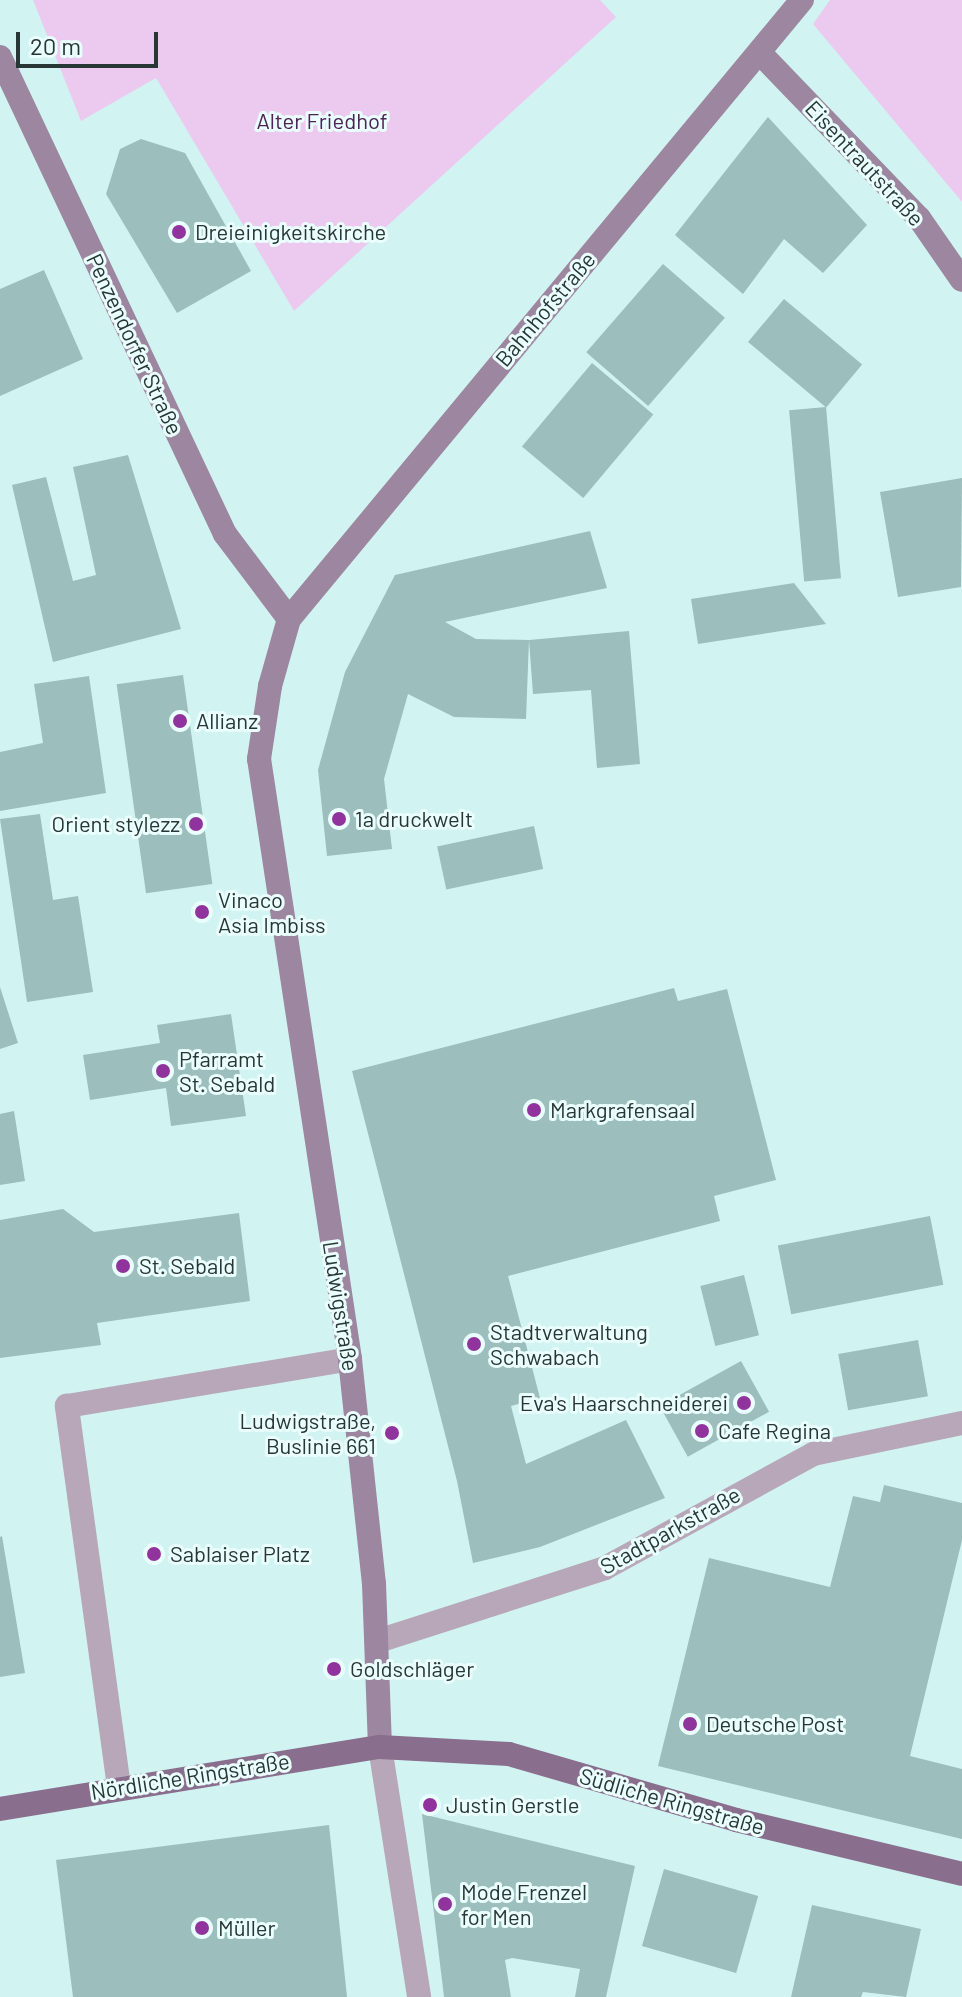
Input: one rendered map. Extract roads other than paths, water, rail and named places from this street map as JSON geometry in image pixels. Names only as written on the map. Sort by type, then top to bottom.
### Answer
[{"type":"main road","name":"Bahnhofstraße","points":[[289,619],[802,0]]},
{"type":"main road","name":"Eisentrautstraße","points":[[760,53],[919,218],[962,280]]},
{"type":"main road","name":"Penzendorfer Straße","points":[[0,57],[225,534],[289,619]]},
{"type":"main road","name":"Ludwigstraße","points":[[289,619],[270,686],[259,759],[350,1359],[378,1641],[380,1747]]},
{"type":"main road","name":"Nördliche Ringstraße","points":[[0,1809],[119,1787],[380,1747]]},
{"type":"main road","name":"Südliche Ringstraße","points":[[380,1747],[509,1754],[736,1820],[962,1874]]},
{"type":"street","points":[[119,1787],[67,1406],[350,1359]]},
{"type":"street","name":"Stadtparkstraße","points":[[378,1641],[605,1568],[813,1454],[962,1423]]},
{"type":"street","name":"Ludwigstraße","points":[[380,1747],[419,1997]]},
{"type":"place","name":"Dreieinigkeitskirche","points":[[179,232]]},
{"type":"place","name":"Allianz","points":[[180,721]]},
{"type":"place","name":"1a druckwelt","points":[[339,819]]},
{"type":"place","name":"Orient stylezz","points":[[196,824]]},
{"type":"place","name":"Vinaco Asia Imbiss","points":[[202,912]]},
{"type":"place","name":"Pfarramt St. Sebald","points":[[163,1071]]},
{"type":"place","name":"Markgrafensaal","points":[[534,1110]]},
{"type":"place","name":"St. Sebald","points":[[123,1266]]},
{"type":"place","name":"Stadtverwaltung Schwabach","points":[[474,1344]]},
{"type":"place","name":"Eva's Haarschneiderei","points":[[744,1403]]},
{"type":"place","name":"Cafe Regina","points":[[702,1431]]},
{"type":"place","name":"Ludwigstraße, Buslinie 661","points":[[392,1433]]},
{"type":"place","name":"Sablaiser Platz","points":[[154,1554]]},
{"type":"place","name":"Goldschläger","points":[[334,1669]]},
{"type":"place","name":"Deutsche Post","points":[[690,1724]]},
{"type":"place","name":"Justin Gerstle","points":[[430,1805]]},
{"type":"place","name":"Mode Frenzel for Men","points":[[445,1904]]},
{"type":"place","name":"Müller","points":[[202,1928]]},
{"type":"park label","name":"Alter Friedhof","points":[[322,121]]}]
